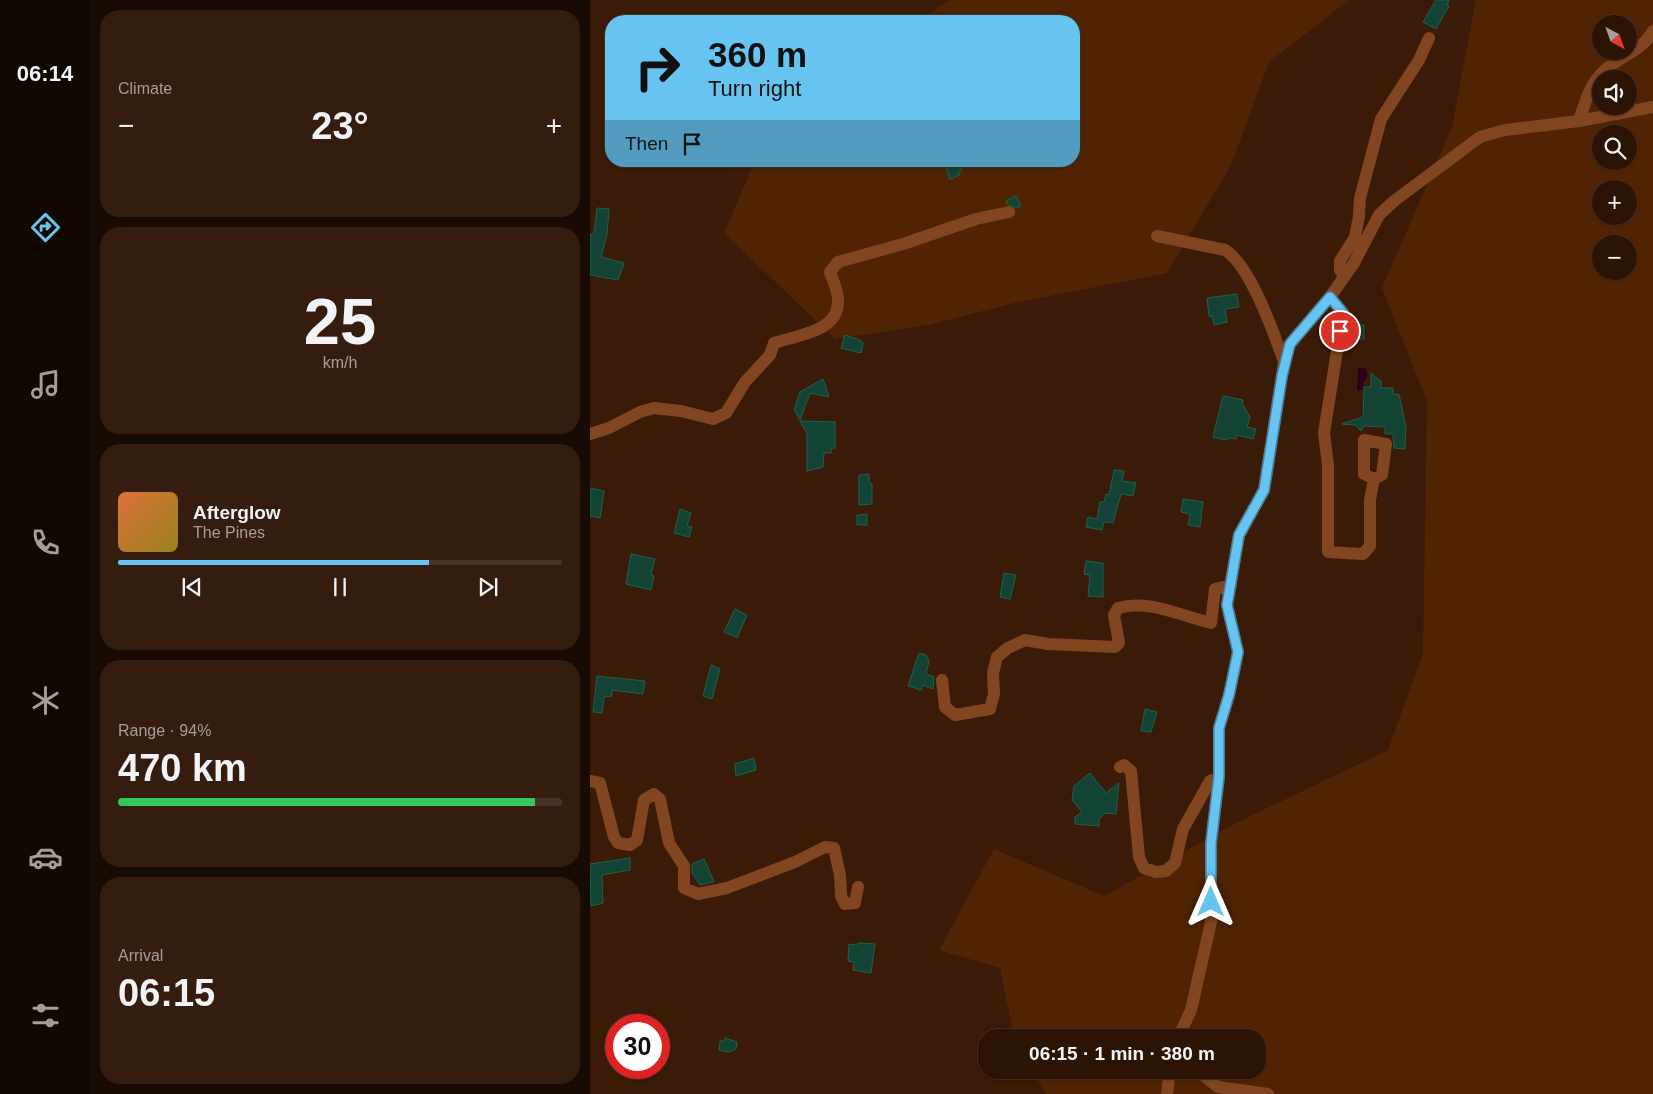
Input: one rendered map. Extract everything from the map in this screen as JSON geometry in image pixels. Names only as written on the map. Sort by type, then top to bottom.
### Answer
[{"type":"street","points":[[1576,121],[1587,93],[1605,70],[1647,42],[1653,31]]},
{"type":"street","points":[[1344,276],[1340,270],[1340,262],[1355,237],[1360,198],[1381,119],[1418,60],[1429,38]]},
{"type":"street","points":[[1183,1029],[1191,1010],[1211,922],[1211,843],[1219,776],[1219,728],[1229,695],[1238,652],[1227,605],[1239,535],[1264,490],[1284,362],[1290,344],[1330,297],[1384,210],[1480,137],[1505,130],[1576,121],[1653,107]]},
{"type":"street","points":[[590,434],[609,428],[640,412],[654,408],[681,411],[713,419],[726,413],[745,382],[770,355],[774,343],[828,325],[833,320],[837,314],[839,300],[830,272],[838,262],[903,244],[976,219],[1008,212]]},
{"type":"street","points":[[1157,236],[1225,250],[1234,256],[1247,275],[1270,322],[1284,362]]},
{"type":"street","points":[[1330,297],[1343,313],[1324,434],[1328,465],[1326,499],[1328,552],[1363,554],[1370,546],[1370,500],[1374,479]]},
{"type":"street","points":[[942,680],[945,708],[955,715],[990,709],[994,694],[993,673],[996,657],[1008,648],[1025,640],[1048,644],[1115,647],[1119,643],[1114,615],[1118,608],[1130,604],[1167,609],[1211,623],[1215,589],[1231,585]]},
{"type":"street","points":[[1120,767],[1124,765],[1131,771],[1139,857],[1144,868],[1156,872],[1166,871],[1175,862],[1183,829],[1210,781],[1219,776]]},
{"type":"street","points":[[590,781],[600,783],[614,837],[618,843],[630,845],[637,840],[644,800],[654,794],[660,799],[669,843],[684,866],[684,888],[698,894],[727,888],[767,874],[825,847],[834,848],[840,875],[841,896],[845,904],[855,903],[858,887]]},
{"type":"street","points":[[1167,1094],[1169,1079]]},
{"type":"street","points":[[1208,1079],[1218,1087],[1268,1094]]},
{"type":"shaded area","points":[[949,0],[1349,0],[1269,62],[1231,165],[1167,273],[1014,303],[928,325],[835,339],[724,233],[752,167],[1080,167],[1080,15],[927,15]]},
{"type":"shaded area","points":[[1476,0],[1653,0],[1653,1094],[1046,1094],[1037,1079],[1266,1079],[1266,1029],[1012,1029],[1000,968],[939,950],[994,849],[1104,896],[1238,822],[1388,750],[1423,653],[1427,401],[1382,288],[1452,127]]},
{"type":"shaded area","points":[[1358,369],[1366,369],[1368,376],[1363,384],[1363,390],[1357,391]]},
{"type":"building","points":[[1436,0],[1449,0],[1447,5],[1449,6],[1436,29],[1423,22]]},
{"type":"building","points":[[946,167],[961,167],[962,170],[958,172],[960,175],[950,179]]},
{"type":"building","points":[[1016,196],[1021,206],[1016,208],[1007,204],[1006,201]]},
{"type":"building","points":[[597,208],[609,209],[607,235],[601,257],[624,263],[618,280],[590,275],[590,235],[594,233]]},
{"type":"building","points":[[1237,294],[1239,307],[1225,309],[1227,322],[1214,325],[1212,316],[1209,316],[1207,298]]},
{"type":"building","points":[[1354,325],[1364,325],[1364,339],[1354,339]]},
{"type":"building","points":[[845,335],[860,340],[863,343],[861,353],[841,348]]},
{"type":"building","points":[[1371,373],[1381,381],[1381,388],[1393,388],[1393,394],[1399,394],[1406,427],[1405,449],[1394,448],[1393,434],[1385,434],[1385,427],[1364,426],[1361,431],[1355,425],[1342,424],[1363,417],[1364,387],[1371,387]]},
{"type":"building","points":[[823,379],[829,397],[810,393],[800,420],[794,410],[800,392]]},
{"type":"building","points":[[1223,396],[1243,400],[1242,403],[1250,417],[1247,427],[1256,429],[1253,439],[1237,435],[1236,439],[1230,438],[1225,440],[1213,437]]},
{"type":"building","points":[[800,421],[835,422],[835,448],[831,448],[831,453],[824,453],[823,467],[807,471],[807,433]]},
{"type":"building","points":[[1114,470],[1124,471],[1122,481],[1136,483],[1133,496],[1121,494],[1113,523],[1104,522],[1102,530],[1086,527],[1088,517],[1097,519],[1100,502],[1104,502],[1106,494],[1109,495]]},
{"type":"building","points":[[869,474],[869,482],[872,484],[872,504],[859,505],[859,475]]},
{"type":"building","points":[[590,488],[604,491],[600,518],[590,516]]},
{"type":"building","points":[[1183,499],[1203,502],[1200,527],[1188,525],[1190,514],[1181,512]]},
{"type":"building","points":[[680,509],[691,513],[687,526],[692,527],[689,537],[674,533]]},
{"type":"building","points":[[867,514],[867,525],[857,525],[857,515]]},
{"type":"building","points":[[631,554],[655,559],[651,575],[654,576],[651,590],[626,584]]},
{"type":"building","points":[[1086,561],[1103,563],[1103,597],[1088,596],[1090,575],[1084,574]]},
{"type":"building","points":[[1004,573],[1016,575],[1010,599],[1000,597]]},
{"type":"building","points":[[735,609],[747,615],[737,638],[724,632]]},
{"type":"building","points":[[919,653],[926,655],[929,661],[926,674],[934,677],[933,689],[923,685],[921,690],[908,686]]},
{"type":"building","points":[[711,665],[720,669],[712,699],[703,696]]},
{"type":"building","points":[[597,676],[645,681],[643,694],[612,690],[612,696],[604,697],[602,713],[593,712]]},
{"type":"building","points":[[1145,709],[1157,712],[1151,732],[1141,731]]},
{"type":"building","points":[[754,758],[756,770],[736,776],[735,764]]},
{"type":"building","points":[[1090,773],[1106,793],[1119,783],[1116,814],[1105,813],[1099,819],[1099,826],[1075,824],[1075,817],[1082,812],[1072,800],[1074,786]]},
{"type":"building","points":[[630,858],[630,870],[602,875],[603,903],[591,906],[590,864]]},
{"type":"building","points":[[704,859],[714,882],[700,885],[692,873],[692,864]]},
{"type":"building","points":[[858,943],[875,944],[871,973],[853,970],[854,962],[848,961],[849,944],[857,945]]},
{"type":"building","points":[[725,1038],[737,1042],[736,1049],[729,1052],[719,1050],[720,1041],[725,1041]]},
{"type":"route","points":[[1211,902],[1211,843],[1219,776],[1219,728],[1229,695],[1238,652],[1227,605],[1239,535],[1264,490],[1284,362],[1290,344],[1330,297],[1343,313],[1340,331]]}]
